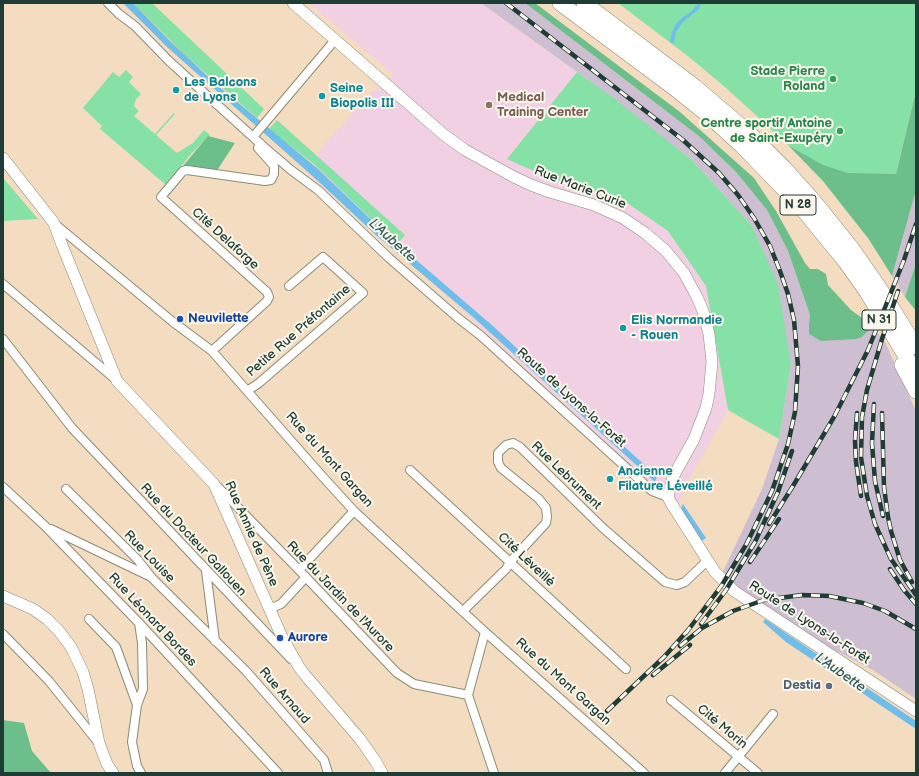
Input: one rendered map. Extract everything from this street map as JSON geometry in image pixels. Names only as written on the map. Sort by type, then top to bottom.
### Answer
[{"type":"highway","name":"N 28","points":[[560,3],[673,87],[708,115],[741,145],[800,206],[845,261],[874,290],[916,348]]},
{"type":"highway","name":"N 28","points":[[584,3],[694,86],[748,132],[812,199],[844,237],[874,290],[916,373]]},
{"type":"highway","name":"N 31","points":[[874,290],[916,330]]},
{"type":"highway","name":"N 31","points":[[874,290],[892,347],[916,391]]},
{"type":"street","name":"Route de Lyons-la-Forêt","points":[[108,3],[119,14],[135,26],[169,61],[256,134],[260,143],[290,170],[318,190],[389,258],[458,318],[480,335],[652,491],[668,497],[707,561],[721,579],[734,591],[916,711]]},
{"type":"street","name":"Rue Marie Curie","points":[[293,3],[443,134],[465,150],[531,185],[594,205],[623,218],[656,242],[676,263],[690,284],[703,311],[709,334],[712,362],[709,394],[701,422],[671,482],[668,497]]},
{"type":"street","points":[[256,134],[335,40]]},
{"type":"street","name":"Route de Lyons-la-Forêt","points":[[161,197],[183,171],[187,170],[265,181],[270,180],[274,174],[274,166],[258,148],[260,143]]},
{"type":"street","name":"Rue du Mont Gargan","points":[[3,158],[54,223],[173,322],[212,351],[354,511],[485,632],[644,773]]},
{"type":"street","name":"Cité Delaforge","points":[[161,197],[267,292],[269,297],[268,301],[212,351]]},
{"type":"street","name":"Rue Annie de Pène","points":[[54,223],[117,380],[214,484],[282,637],[299,667],[304,675],[360,739],[382,773]]},
{"type":"street","name":"Petite Rue Préfontaine","points":[[247,391],[363,293],[323,256],[289,286]]},
{"type":"street","points":[[3,284],[117,380]]},
{"type":"street","name":"Rue du Docteur Gallouen","points":[[3,339],[72,428],[206,571],[299,667]]},
{"type":"street","name":"Rue Lebrument","points":[[463,611],[506,569],[510,562],[546,523],[546,508],[539,499],[501,468],[498,462],[498,453],[506,445],[512,443],[520,447],[603,528],[665,582],[677,585],[685,582],[707,561]]},
{"type":"street","name":"Cité Léveillé","points":[[410,470],[626,669]]},
{"type":"street","name":"Rue du Jardin de l'Aurore","points":[[214,484],[306,577],[397,673],[414,684],[468,695]]},
{"type":"street","name":"Rue Léonard Bordes","points":[[3,487],[45,526],[139,623],[278,773]]},
{"type":"street","name":"Rue Louise","points":[[66,489],[137,559],[152,578],[215,641]]},
{"type":"street","points":[[299,570],[354,511]]},
{"type":"street","points":[[45,526],[152,578]]},
{"type":"street","points":[[206,571],[215,641]]},
{"type":"street","points":[[270,608],[281,604],[306,577]]},
{"type":"street","points":[[3,596],[33,609],[47,619],[68,643],[83,672],[99,743],[107,764],[113,773]]},
{"type":"street","points":[[89,619],[116,647],[137,705]]},
{"type":"street","points":[[139,623],[142,643],[143,689],[137,705],[132,742],[137,766],[141,773]]},
{"type":"street","points":[[485,632],[468,695],[494,773]]},
{"type":"street","points":[[3,634],[50,681],[99,743]]},
{"type":"street","name":"Rue Arnaud","points":[[215,641],[246,671],[324,760],[328,773]]},
{"type":"street","name":"Cité Morin","points":[[671,700],[758,773]]},
{"type":"street","points":[[725,773],[773,714]]},
{"type":"shaded area","points":[[309,3],[481,3],[577,72],[507,158],[565,184],[620,198],[668,231],[706,286],[728,410],[686,485],[677,507],[417,269],[308,173],[315,165],[320,150],[372,92],[394,75]]},
{"type":"shaded area","points":[[481,3],[525,3],[700,137],[736,172],[767,210],[788,251],[810,315],[809,325],[862,337],[873,326],[886,344],[916,411],[916,699],[873,670],[740,601],[719,580],[762,489],[779,439],[791,364],[752,226],[692,160],[587,79]]},
{"type":"shaded area","points":[[916,190],[916,263],[905,297],[892,276]]},
{"type":"green space","points":[[133,3],[152,3],[264,109],[257,118],[186,56]]},
{"type":"green space","points":[[525,3],[535,3],[680,112],[754,178],[776,211],[805,263],[810,269],[818,269],[826,274],[828,285],[851,310],[873,326],[862,337],[856,339],[821,341],[809,334],[810,315],[788,251],[767,210],[736,172],[700,137]]},
{"type":"green space","name":"Centre sportif Antoine de Saint-Exupéry","points":[[618,3],[916,3],[916,91],[896,174],[868,238],[823,181],[789,146],[726,88],[689,57]]},
{"type":"green space","points":[[126,70],[133,77],[129,82],[141,94],[136,99],[134,106],[139,111],[134,116],[155,134],[174,113],[175,114],[156,135],[177,153],[193,143],[204,130],[210,135],[191,154],[166,185],[100,129],[102,126],[83,108],[113,72],[119,77]]},
{"type":"green space","points":[[577,72],[611,96],[692,160],[752,226],[778,284],[791,364],[779,439],[728,410],[706,286],[668,231],[620,198],[565,184],[507,159]]},
{"type":"green space","points":[[916,91],[916,190],[892,276],[868,238],[823,181],[789,146],[823,165],[848,173],[896,174]]},
{"type":"green space","points":[[277,120],[405,235],[397,244],[315,165],[269,129]]},
{"type":"green space","points":[[208,136],[235,143],[216,172],[183,166]]},
{"type":"green space","points":[[3,178],[4,179],[38,219],[3,221]]},
{"type":"green space","points":[[916,263],[916,311],[905,297]]},
{"type":"green space","points":[[3,720],[24,723],[32,751],[51,773],[3,773]]},
{"type":"water","name":"L'Aubette","points":[[123,3],[133,3],[169,40],[217,85],[318,169],[386,234],[494,327],[657,476],[655,482],[473,317],[377,236],[318,181],[167,47]]},
{"type":"water","points":[[698,3],[701,3],[699,9],[682,23],[676,32],[674,43],[670,42],[672,32],[676,24],[692,11]]},
{"type":"water","points":[[683,504],[706,538],[700,542],[681,509]]},
{"type":"water","name":"L'Aubette","points":[[765,619],[916,721],[916,729],[786,642],[763,622]]},
{"type":"railway","points":[[506,3],[683,140],[719,173],[738,195],[754,218],[770,246],[788,294],[794,320],[798,366],[795,412],[788,444],[772,491],[747,543],[722,585],[686,633]]},
{"type":"railway","points":[[769,524],[834,417],[868,350],[904,260],[916,224]]},
{"type":"railway","points":[[898,291],[867,390],[862,417],[861,457],[867,496],[875,524],[891,559],[916,595]]},
{"type":"railway","points":[[874,404],[872,443],[875,481],[883,516]]},
{"type":"railway","points":[[857,413],[855,441],[856,462],[861,496]]},
{"type":"railway","points":[[882,413],[884,487],[888,517],[900,560],[912,582]]},
{"type":"railway","points":[[701,624],[726,590],[755,542],[778,492],[792,451]]},
{"type":"railway","points":[[750,562],[779,519]]},
{"type":"railway","points":[[890,569],[904,590],[916,604]]},
{"type":"railway","points":[[680,646],[702,628],[733,611],[764,600],[802,595],[829,596],[863,603],[885,611],[916,629]]},
{"type":"railway","points":[[607,711],[664,657],[689,629]]},
{"type":"railway","points":[[653,675],[690,645]]},
{"type":"place","name":"Stade Pierre Roland","points":[[833,79]]},
{"type":"place","name":"Les Balcons de Lyons","points":[[176,90]]},
{"type":"place","name":"Seine Biopolis III","points":[[322,96]]},
{"type":"place","name":"Medical Training Center","points":[[489,105]]},
{"type":"place","name":"Centre sportif Antoine de Saint-Exupéry","points":[[840,131]]},
{"type":"place","name":"Neuvilette","points":[[180,319]]},
{"type":"place","name":"Elis Normandie - Rouen","points":[[623,328]]},
{"type":"place","name":"Ancienne Filature Léveillé","points":[[610,479]]},
{"type":"place","name":"Aurore","points":[[280,638]]},
{"type":"place","name":"Destia","points":[[829,686]]}]
